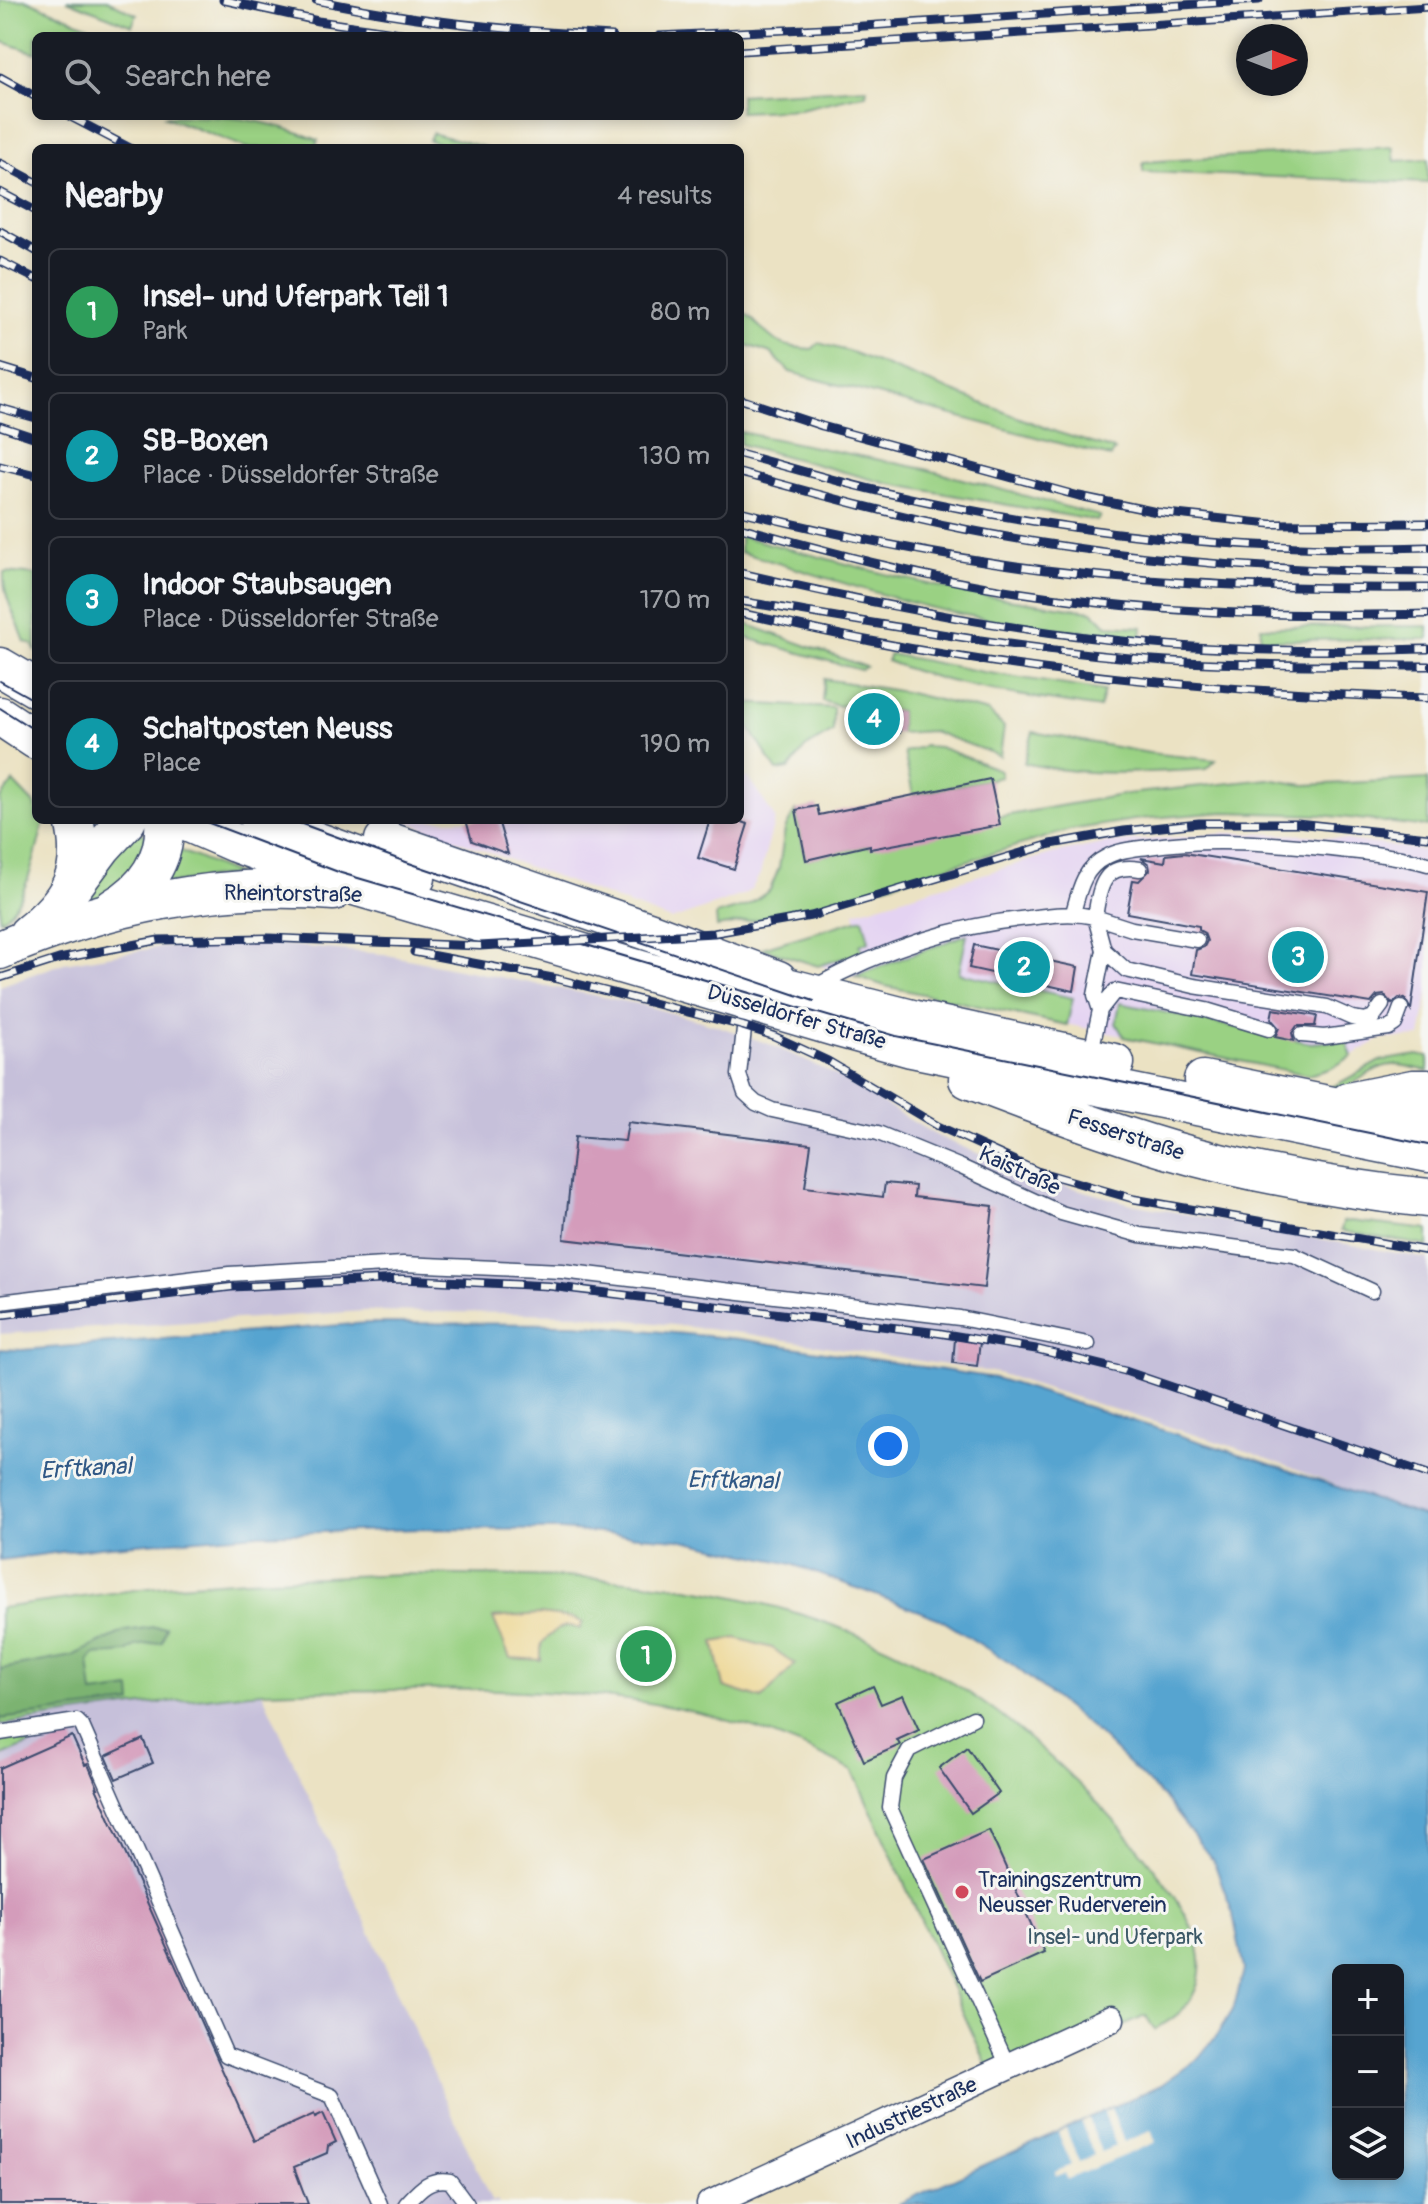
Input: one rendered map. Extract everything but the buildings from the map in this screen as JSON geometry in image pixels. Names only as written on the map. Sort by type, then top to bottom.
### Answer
[{"type":"main road","points":[[0,667],[32,686]]},
{"type":"main road","name":"Rheintorstraße","points":[[4,948],[47,919],[72,887],[78,849],[75,824]]},
{"type":"main road","points":[[72,887],[123,824]]},
{"type":"main road","name":"Rheintorstraße","points":[[101,915],[133,897],[149,878],[165,838],[164,824]]},
{"type":"main road","name":"Düsseldorfer Straße","points":[[192,824],[288,862],[392,896],[911,1048],[1428,1153]]},
{"type":"main road","name":"Düsseldorfer Straße","points":[[270,824],[460,894],[603,939],[916,1020],[1428,1125]]},
{"type":"main road","name":"Düsseldorfer Straße","points":[[340,824],[651,932],[807,991]]},
{"type":"main road","name":"Rheintorstraße","points":[[4,948],[101,915],[178,896],[243,888],[307,889],[392,896]]},
{"type":"main road","name":"Fesserstraße","points":[[835,1027],[1080,1120],[1170,1150],[1324,1184],[1428,1198]]},
{"type":"main road","points":[[1277,1095],[1345,1103],[1413,1089],[1428,1089]]},
{"type":"street","name":"Industriestraße","points":[[710,2204],[1111,2019]]},
{"type":"lane","points":[[1073,913],[1081,882],[1105,857],[1174,843],[1261,842],[1406,857],[1428,864]]},
{"type":"lane","points":[[1100,1010],[1095,995],[1104,950],[1095,917],[1101,887],[1107,876],[1117,869],[1140,869]]},
{"type":"lane","points":[[807,991],[846,969],[956,928],[1073,913],[1132,929],[1197,940]]},
{"type":"lane","points":[[1104,950],[1126,970],[1194,986],[1327,1007],[1352,1018],[1365,1020],[1373,1017],[1382,1005]]},
{"type":"lane","points":[[1090,1057],[1100,1010],[1115,991],[1206,1010],[1269,1029]]},
{"type":"lane","name":"Kaistraße","points":[[747,1002],[739,1075],[745,1093],[756,1103],[772,1110],[878,1133],[1061,1213],[1140,1235],[1294,1255],[1372,1291]]},
{"type":"lane","points":[[1302,1035],[1324,1037],[1381,1031],[1395,1024],[1401,1008]]},
{"type":"lane","points":[[0,1302],[229,1274],[419,1264],[562,1271],[960,1318],[1088,1344]]},
{"type":"lane","points":[[973,1718],[909,1750],[894,1778],[890,1808],[1008,2066]]},
{"type":"lane","points":[[0,1733],[77,1721],[82,1726],[226,2055],[332,2096],[380,2204]]},
{"type":"lane","points":[[406,2204],[424,2186],[441,2179],[450,2181],[467,2204]]},
{"type":"shaded area","points":[[748,777],[775,818],[760,874],[745,894],[671,920],[414,824],[744,824],[744,778]]},
{"type":"shaded area","points":[[1231,833],[1310,835],[1428,851],[1428,993],[1421,1037],[1380,1039],[1330,1069],[1308,1075],[885,986],[762,948],[857,920],[855,912],[1051,854],[1107,843]]},
{"type":"shaded area","points":[[252,942],[382,954],[639,1004],[769,1044],[830,1072],[937,1136],[1031,1176],[1132,1204],[1428,1259],[1428,1521],[1250,1452],[997,1373],[742,1333],[577,1314],[365,1311],[0,1334],[0,986],[64,963],[155,948]]},
{"type":"shaded area","points":[[262,1692],[492,2203],[497,2201],[499,2204],[0,2204],[0,1725],[98,1710]]},
{"type":"green space","points":[[0,0],[27,0],[103,32],[32,32],[32,52],[0,41]]},
{"type":"green space","points":[[67,0],[107,0],[137,15],[132,26]]},
{"type":"green space","points":[[867,88],[866,94],[800,109],[744,112],[744,95]]},
{"type":"green space","points":[[174,120],[248,120],[278,126],[318,140],[316,144],[236,144]]},
{"type":"green space","points":[[432,133],[472,144],[440,144],[429,140]]},
{"type":"green space","points":[[1393,147],[1395,161],[1428,159],[1428,183],[1143,172],[1143,162]]},
{"type":"green space","points":[[744,313],[770,337],[784,344],[812,349],[819,343],[851,352],[1056,432],[1115,450],[1111,457],[790,372],[771,353],[744,344]]},
{"type":"green space","points":[[744,433],[925,469],[1100,516],[1097,521],[885,483],[744,445]]},
{"type":"green space","points":[[744,537],[972,594],[1092,611],[1107,625],[1142,627],[1141,638],[1007,622],[954,613],[744,553]]},
{"type":"green space","points":[[4,572],[32,575],[32,644],[25,642],[4,581]]},
{"type":"green space","points":[[744,623],[866,667],[860,670],[744,637]]},
{"type":"green space","points":[[1428,626],[1428,639],[1260,640],[1261,627]]},
{"type":"green space","points":[[890,654],[1104,691],[1099,708],[1018,695],[965,685],[912,670],[887,661]]},
{"type":"green space","points":[[824,679],[905,692],[988,712],[1004,727],[1000,756],[932,731],[900,733],[900,711],[863,710],[856,703],[839,706],[822,701]]},
{"type":"green space","points":[[744,703],[833,708],[833,731],[805,748],[789,769],[777,771],[744,719]]},
{"type":"green space","points":[[1033,732],[1149,753],[1216,760],[1207,769],[1161,772],[1092,772],[1046,767],[1024,763]]},
{"type":"green space","points":[[924,746],[939,747],[1000,770],[1001,777],[913,795],[904,752]]},
{"type":"green space","points":[[1268,779],[1305,785],[1428,779],[1428,827],[1322,815],[1224,812],[1140,819],[1070,830],[792,913],[717,927],[716,915],[747,906],[770,890],[779,868],[785,829],[796,810],[806,859],[870,845],[870,848],[998,817],[1127,794]]},
{"type":"green space","points":[[13,782],[32,802],[32,824],[43,824],[24,890],[9,913],[0,920],[0,799]]},
{"type":"green space","points":[[131,828],[147,836],[130,877],[115,890],[75,908]]},
{"type":"green space","points":[[174,848],[236,874],[160,885]]},
{"type":"green space","points":[[863,918],[869,941],[860,945],[863,952],[818,966],[762,948]]},
{"type":"green space","points":[[967,934],[959,973],[1073,998],[1067,1025],[885,986],[855,976]]},
{"type":"green space","points":[[1120,1003],[1311,1043],[1346,1040],[1352,1056],[1330,1069],[1308,1075],[1124,1037],[1116,1023]]},
{"type":"green space","points":[[1417,1055],[1428,1057],[1428,1071],[1387,1066],[1340,1090],[1323,1092],[1380,1061]]},
{"type":"green space","points":[[1343,1222],[1428,1230],[1428,1246],[1341,1231]]},
{"type":"green space","name":"Insel- und Uferpark","points":[[403,1574],[612,1580],[714,1593],[779,1608],[842,1629],[933,1671],[998,1713],[1030,1739],[1091,1796],[1145,1857],[1178,1901],[1194,1932],[1200,1965],[1192,1997],[1177,2015],[1155,2030],[1146,2016],[999,2081],[987,2065],[853,1771],[799,1745],[744,1725],[687,1710],[629,1700],[511,1690],[297,1691],[246,1693],[0,1725],[0,1608],[164,1586]]},
{"type":"green space","points":[[166,1627],[162,1642],[135,1646],[126,1652],[94,1655],[89,1661],[93,1694],[131,1689],[132,1703],[0,1719],[0,1669],[72,1656],[125,1631]]},
{"type":"green space","points":[[57,1732],[0,1757],[0,1741]]},
{"type":"sand","points":[[540,1614],[583,1622],[580,1629],[563,1627],[550,1635],[541,1644],[541,1660],[510,1658],[493,1618]]},
{"type":"sand","points":[[736,1638],[772,1648],[795,1664],[762,1699],[724,1687],[714,1642]]},
{"type":"water","name":"Erftkanal","points":[[367,1323],[575,1324],[740,1339],[995,1378],[1249,1457],[1428,1518],[1428,2204],[898,2204],[1161,2085],[1199,2058],[1233,2010],[1244,1970],[1233,1914],[1214,1862],[1163,1797],[1093,1729],[1013,1665],[940,1619],[792,1564],[678,1539],[560,1530],[421,1529],[259,1534],[99,1547],[0,1560],[0,1349],[22,1350]]},
{"type":"pier","points":[[1111,2109],[1124,2142],[1151,2131],[1156,2142],[1068,2179],[1065,2173],[1056,2176],[1055,2172],[1071,2165],[1058,2132],[1066,2129],[1079,2162],[1094,2155],[1081,2122],[1088,2118],[1101,2152],[1116,2146],[1104,2112]]},
{"type":"tram line","points":[[0,681],[32,699]]},
{"type":"tram line","points":[[0,708],[32,728]]},
{"type":"tram line","points":[[212,824],[341,873],[896,1036],[1428,1145]]},
{"type":"tram line","points":[[302,824],[814,1001]]},
{"type":"railway","points":[[223,0],[318,21],[394,32]]},
{"type":"railway","points":[[316,0],[389,14],[552,32]]},
{"type":"railway","points":[[743,32],[1259,0]]},
{"type":"railway","points":[[744,51],[1428,7]]},
{"type":"railway","points":[[0,77],[32,95]]},
{"type":"railway","points":[[77,120],[122,144]]},
{"type":"railway","points":[[0,163],[32,180]]},
{"type":"railway","points":[[0,192],[32,209]]},
{"type":"railway","points":[[0,231],[32,249]]},
{"type":"railway","points":[[0,261],[32,277]]},
{"type":"railway","points":[[0,367],[32,377]]},
{"type":"railway","points":[[744,400],[822,426],[1079,496],[1157,512],[1271,524],[1428,523]]},
{"type":"railway","points":[[0,408],[32,417]]},
{"type":"railway","points":[[0,426],[32,437]]},
{"type":"railway","points":[[744,455],[887,493],[1088,529],[1292,547],[1428,547]]},
{"type":"railway","points":[[0,466],[32,474]]},
{"type":"railway","points":[[744,474],[936,523],[1079,548],[1194,562],[1311,570],[1428,572]]},
{"type":"railway","points":[[744,512],[910,548],[1081,574],[1254,586],[1428,588]]},
{"type":"railway","points":[[744,528],[916,573],[1074,600],[1225,612],[1428,614]]},
{"type":"railway","points":[[744,574],[952,617],[1112,640],[1265,650],[1428,649]]},
{"type":"railway","points":[[744,602],[953,636],[1113,656],[1232,664],[1428,666]]},
{"type":"railway","points":[[744,614],[940,654],[1079,674],[1288,692],[1428,698]]},
{"type":"railway","points":[[0,978],[59,959],[159,940],[268,938],[480,946],[714,933],[811,916],[1051,844],[1124,831],[1199,823],[1297,823],[1428,837]]},
{"type":"railway","points":[[414,952],[558,979],[774,1036],[828,1061],[938,1126],[1037,1171],[1134,1199],[1428,1251]]},
{"type":"railway","points":[[0,1315],[231,1287],[402,1279],[549,1286],[939,1333],[1036,1349],[1125,1371],[1428,1474]]},
{"type":"place","name":"Schaltposten Neuss","points":[[874,719]]},
{"type":"place","name":"Indoor Staubsaugen","points":[[1298,957]]},
{"type":"place","name":"SB-Boxen","points":[[1024,967]]},
{"type":"place","name":"Insel- und Uferpark Teil 1","points":[[646,1656]]},
{"type":"place","name":"Trainingszentrum Neusser Ruderverein","points":[[962,1892]]}]
